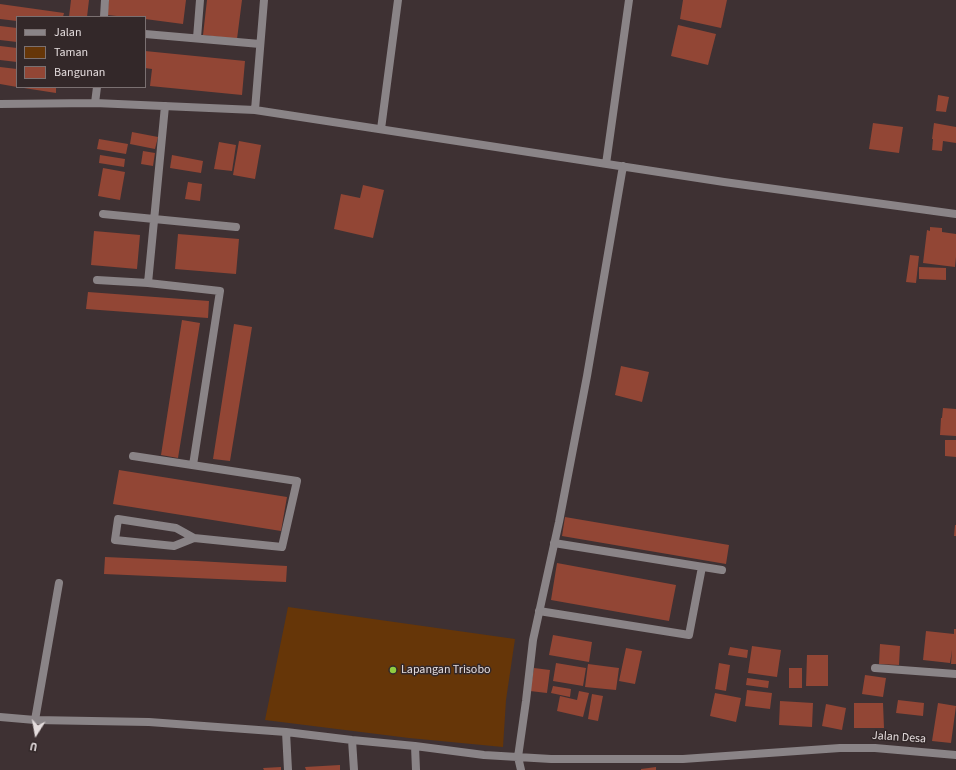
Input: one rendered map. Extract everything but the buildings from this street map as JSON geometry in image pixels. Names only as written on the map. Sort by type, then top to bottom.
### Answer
[{"type":"street","points":[[104,16],[105,0]]},
{"type":"street","points":[[197,38],[200,0]]},
{"type":"street","points":[[255,110],[264,0]]},
{"type":"street","points":[[381,129],[398,0]]},
{"type":"street","points":[[606,164],[628,0]]},
{"type":"street","points":[[146,34],[260,44]]},
{"type":"street","points":[[96,103],[97,88]]},
{"type":"street","points":[[0,104],[96,103],[255,110],[724,182],[956,214]]},
{"type":"street","points":[[148,283],[166,106]]},
{"type":"street","points":[[521,770],[518,757],[533,640],[587,376],[623,166]]},
{"type":"street","points":[[103,214],[236,227]]},
{"type":"street","points":[[97,280],[148,283],[220,291],[193,465]]},
{"type":"street","points":[[133,456],[297,482],[282,547],[194,538],[176,528],[118,519],[115,540],[174,546],[194,538]]},
{"type":"street","points":[[554,543],[722,570]]},
{"type":"street","points":[[539,611],[689,635],[702,567]]},
{"type":"street","points":[[35,720],[60,583]]},
{"type":"street","points":[[875,668],[956,674]]},
{"type":"street","name":"Jalan Desa","points":[[0,718],[149,722],[286,732],[484,755],[551,759],[683,759],[840,748],[875,748],[956,755]]},
{"type":"street","points":[[286,732],[288,770]]},
{"type":"street","points":[[352,740],[354,770]]},
{"type":"street","points":[[414,746],[416,770]]},
{"type":"green space","name":"Lapangan Trisobo","points":[[288,607],[515,639],[506,700],[503,747],[409,738],[265,720]]},
{"type":"place","name":"Lapangan Trisobo","points":[[393,670]]}]
